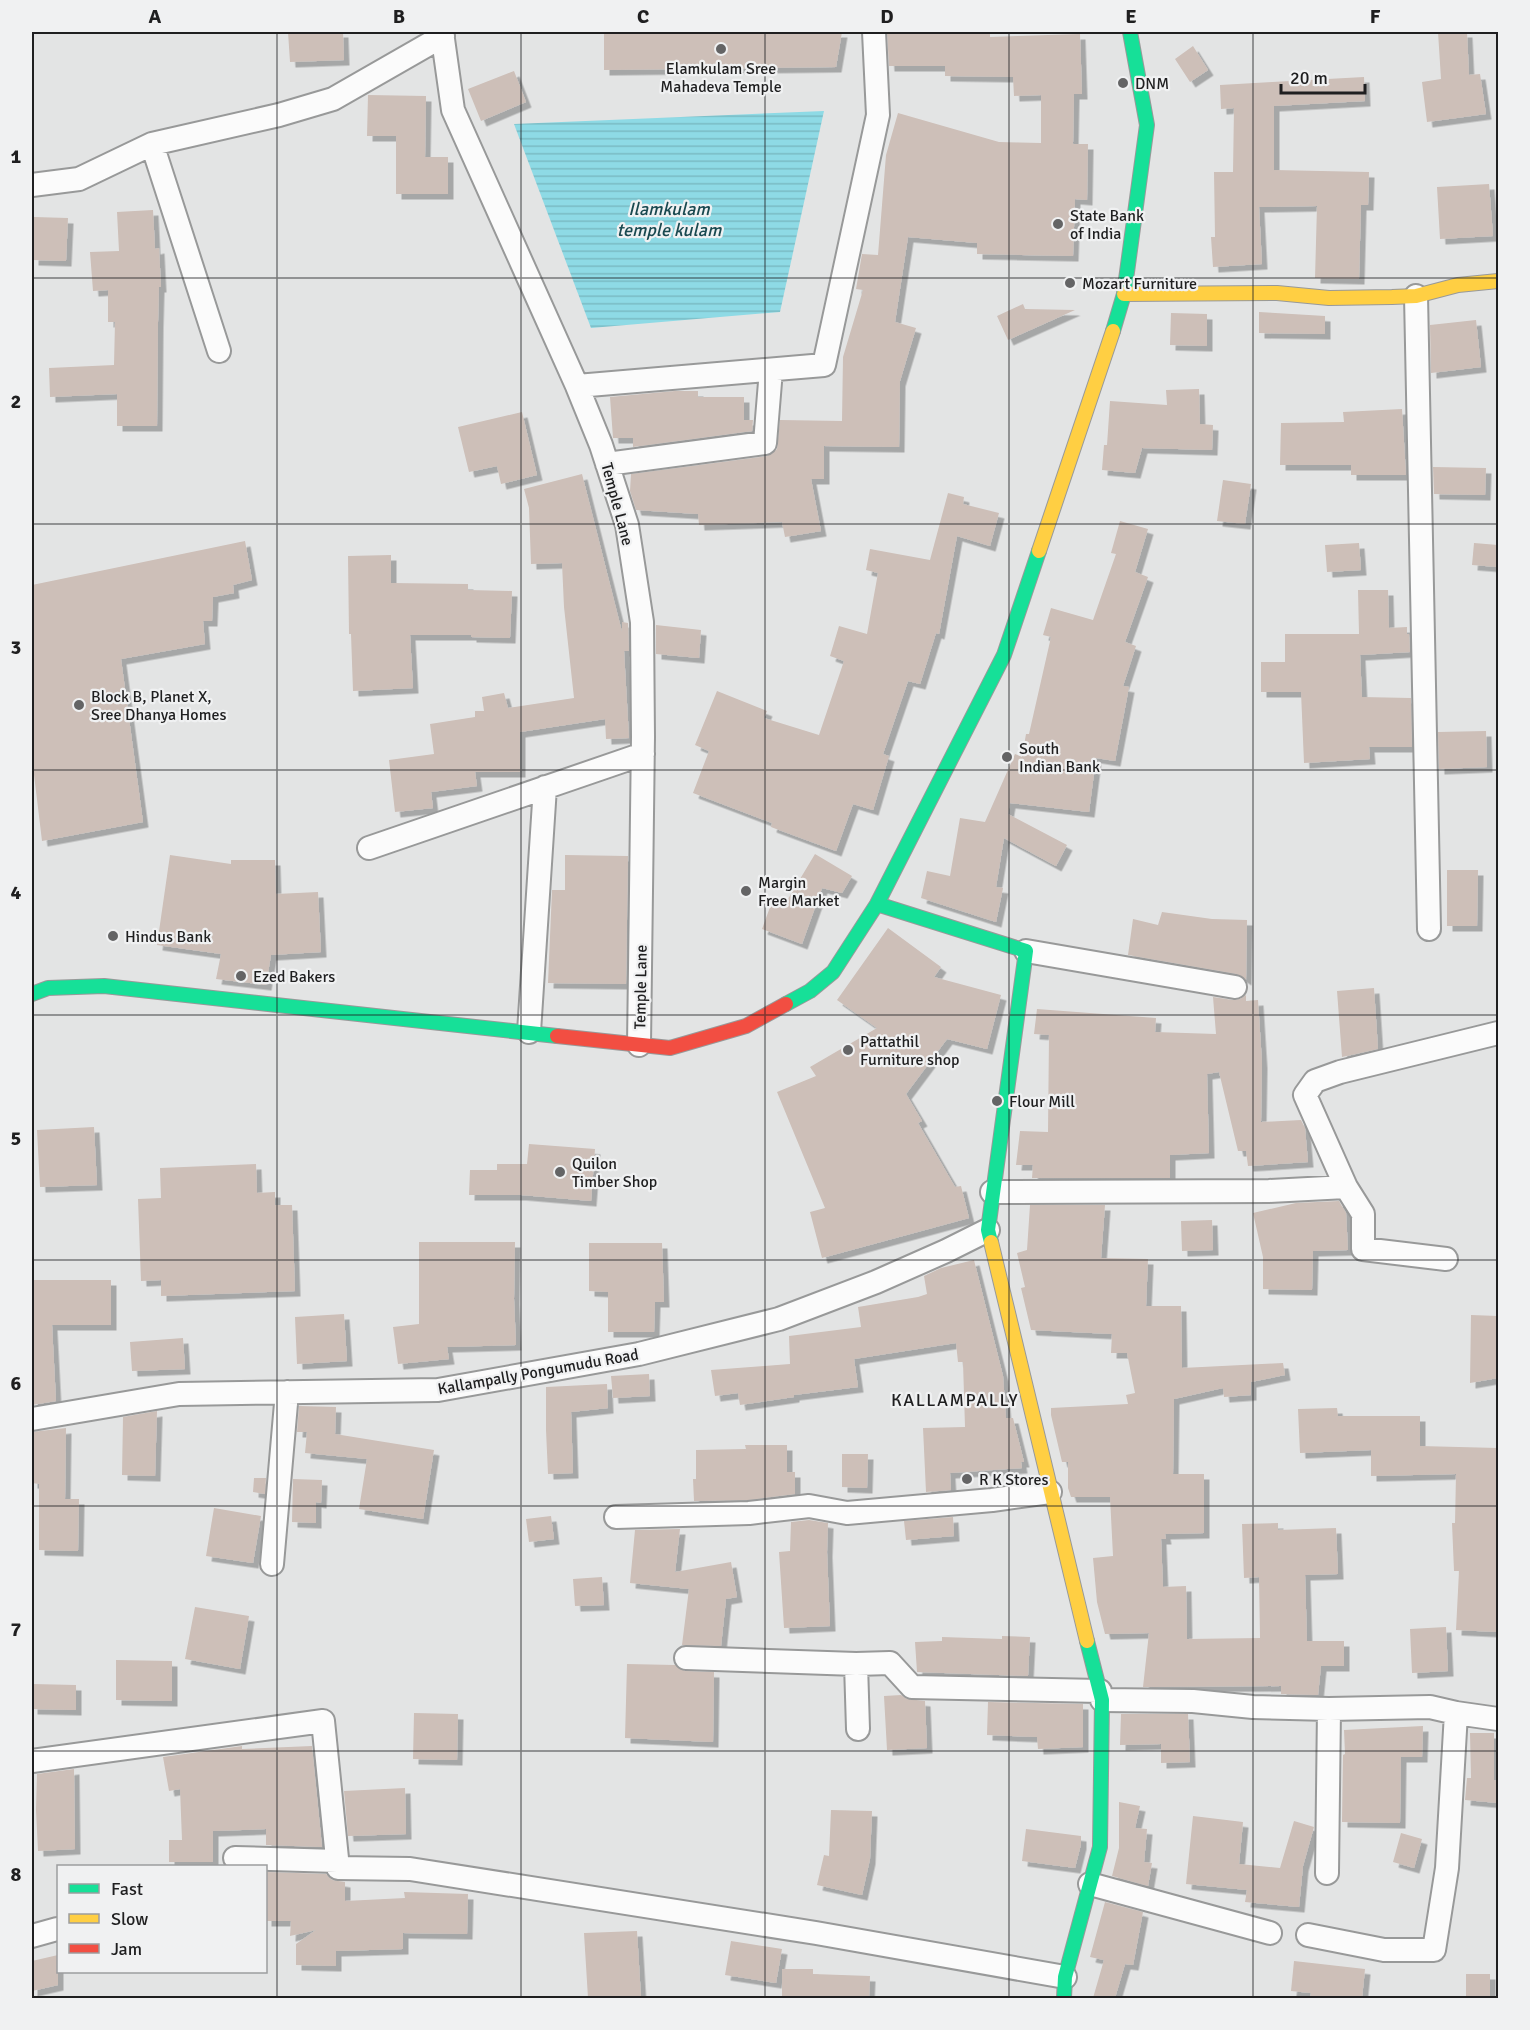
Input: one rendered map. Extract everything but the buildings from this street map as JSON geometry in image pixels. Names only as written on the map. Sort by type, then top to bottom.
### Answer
[{"type":"main road","points":[[32,994],[48,988],[104,986],[670,1048],[746,1026],[810,991],[833,972],[877,904],[1004,655],[1098,379],[1124,294],[1147,125],[1130,32]]},
{"type":"main road","points":[[1124,294],[1278,293],[1329,298],[1416,296],[1458,285],[1498,281]]},
{"type":"main road","points":[[877,904],[1026,951],[988,1230],[1101,1695],[1100,1847],[1065,1988]]},
{"type":"street","points":[[577,386],[824,365],[878,115],[874,32]]},
{"type":"street","points":[[32,186],[79,179],[152,144],[279,116],[333,99],[442,34]]},
{"type":"street","name":"Temple Lane","points":[[442,34],[453,110],[577,386],[607,464],[627,525],[642,622],[643,754],[639,1045]]},
{"type":"street","points":[[152,144],[219,351]]},
{"type":"street","points":[[1416,296],[1429,929]]},
{"type":"street","points":[[607,464],[765,443],[771,370]]},
{"type":"street","points":[[369,848],[643,754]]},
{"type":"street","points":[[529,1032],[545,788]]},
{"type":"street","points":[[1026,951],[1235,987]]},
{"type":"street","points":[[1446,1259],[1363,1249],[1362,1214],[1346,1187],[1305,1095],[1315,1081],[1340,1072],[1498,1033]]},
{"type":"street","points":[[992,1192],[1269,1191],[1346,1187]]},
{"type":"street","name":"Kallampally Pongumudu Road","points":[[32,1419],[179,1394],[438,1389],[639,1354],[779,1319],[876,1282],[988,1230]]},
{"type":"street","points":[[272,1564],[287,1392]]},
{"type":"street","points":[[616,1517],[749,1514],[809,1506],[847,1513],[992,1500],[1050,1492]]},
{"type":"street","points":[[686,1658],[856,1664],[890,1663],[912,1687],[937,1689],[1101,1695],[1253,1707],[1329,1709],[1430,1707],[1498,1719]]},
{"type":"street","points":[[856,1664],[858,1729]]},
{"type":"street","points":[[1327,1873],[1329,1709]]},
{"type":"street","points":[[1308,1935],[1384,1950],[1434,1950],[1447,1868],[1456,1713]]},
{"type":"street","points":[[32,1761],[323,1721],[338,1868],[410,1869],[816,1932],[1065,1988]]},
{"type":"street","points":[[235,1858],[337,1861]]},
{"type":"street","points":[[1090,1884],[1270,1933]]},
{"type":"street","points":[[32,1936],[57,1929]]},
{"type":"water","name":"Ilamkulam temple kulam","points":[[824,111],[780,312],[591,328],[514,124]]},
{"type":"traffic: fast","points":[[1113,331],[1124,294],[1147,125],[1130,32]]},
{"type":"traffic: fast","points":[[786,1004],[810,991],[833,972],[877,904],[1004,655],[1039,551]]},
{"type":"traffic: fast","points":[[877,904],[1026,951],[988,1230],[991,1242]]},
{"type":"traffic: fast","points":[[32,994],[48,988],[104,986],[557,1036]]},
{"type":"traffic: fast","points":[[1064,1998],[1065,1977],[1100,1847],[1102,1700],[1087,1641]]},
{"type":"traffic: slow","points":[[1124,294],[1277,293],[1329,298],[1392,297],[1416,296],[1458,285],[1498,281]]},
{"type":"traffic: slow","points":[[1039,551],[1113,331]]},
{"type":"traffic: slow","points":[[991,1242],[1087,1641]]},
{"type":"traffic: jam","points":[[557,1036],[670,1048],[746,1026],[786,1004]]},
{"type":"place","name":"Elamkulam Sree Mahadeva Temple","points":[[721,49]]},
{"type":"place","name":"DNM","points":[[1123,83]]},
{"type":"place","name":"State Bank of India","points":[[1058,224]]},
{"type":"place","name":"Mozart Furniture","points":[[1070,283]]},
{"type":"place","name":"Block B, Planet X, Sree Dhanya Homes","points":[[79,705]]},
{"type":"place","name":"South Indian Bank","points":[[1007,757]]},
{"type":"place","name":"Margin Free Market","points":[[746,891]]},
{"type":"place","name":"Hindus Bank","points":[[113,936]]},
{"type":"place","name":"Ezed Bakers","points":[[241,976]]},
{"type":"place","name":"Pattathil Furniture shop","points":[[848,1050]]},
{"type":"place","name":"Flour Mill","points":[[997,1101]]},
{"type":"place","name":"Quilon Timber Shop","points":[[560,1172]]},
{"type":"place","name":"R K Stores","points":[[967,1479]]},
{"type":"district","name":"KALLAMPALLY","points":[[955,1400]]}]
